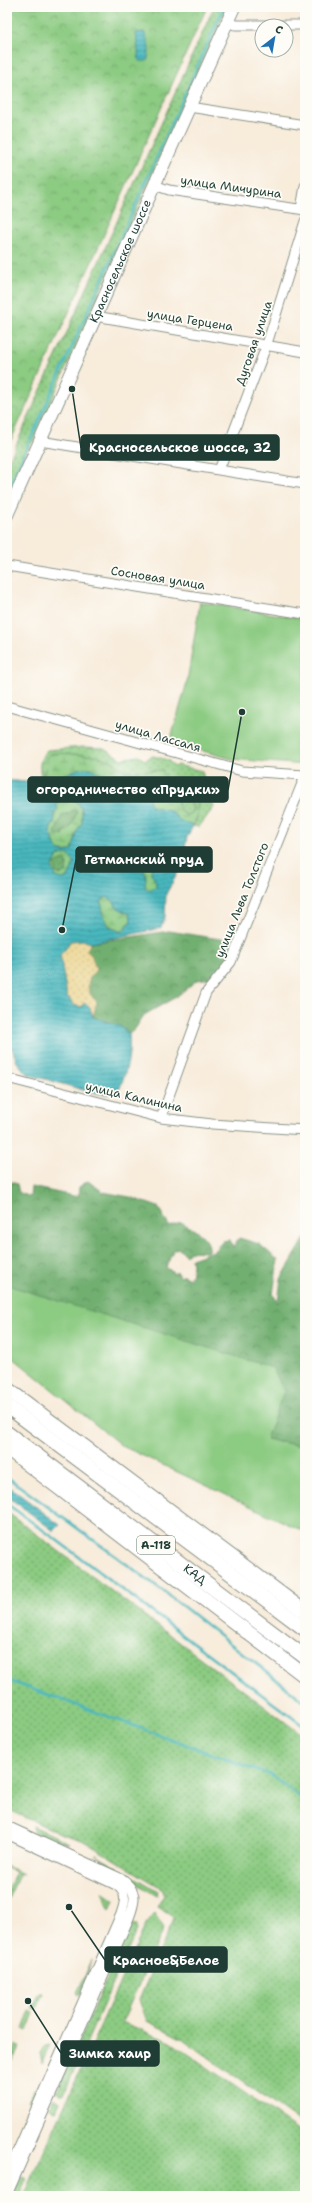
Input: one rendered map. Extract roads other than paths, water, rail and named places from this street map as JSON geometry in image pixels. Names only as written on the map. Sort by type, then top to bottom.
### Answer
[{"type":"highway","points":[[7,1388],[305,1612]]},
{"type":"highway","name":"КАД","points":[[7,1406],[305,1628]]},
{"type":"highway","name":"КАД","points":[[7,1433],[305,1657]]},
{"type":"highway","points":[[7,1448],[305,1676]]},
{"type":"highway","points":[[174,1513],[290,1617]]},
{"type":"main road","name":"Красносельское шоссе","points":[[7,515],[94,316],[234,7]]},
{"type":"street","points":[[228,22],[235,25],[305,25]]},
{"type":"street","points":[[189,107],[305,125]]},
{"type":"street","name":"улица Мичурина","points":[[154,185],[169,190],[303,210]]},
{"type":"street","points":[[303,210],[305,186]]},
{"type":"street","name":"Дуговая улица","points":[[219,470],[267,344],[305,221]]},
{"type":"street","name":"улица Герцена","points":[[94,316],[267,344],[305,352]]},
{"type":"street","points":[[40,441],[305,484]]},
{"type":"street","name":"Сосновая улица","points":[[7,566],[305,614]]},
{"type":"street","name":"улица Лассаля","points":[[7,706],[242,771],[305,775]]},
{"type":"street","name":"улица Льва Толстого","points":[[161,1118],[206,993],[231,962],[305,775]]},
{"type":"street","name":"улица Калинина","points":[[7,1078],[161,1118],[212,1124],[305,1130]]},
{"type":"street","points":[[7,1826],[120,1878],[131,1888],[135,1898],[130,1918],[7,2195]]},
{"type":"street","points":[[7,1834],[116,1885],[124,1892],[125,1897],[121,1914],[7,2175]]},
{"type":"water","points":[[144,32],[148,43],[149,53],[147,61],[139,61],[136,33]]},
{"type":"water","points":[[91,768],[111,777],[126,780],[140,778],[145,774],[153,776],[149,784],[152,796],[149,800],[152,807],[169,810],[181,821],[193,826],[187,837],[181,867],[166,894],[165,917],[161,928],[91,943],[83,940],[70,941],[60,955],[67,996],[74,1005],[82,1007],[84,1003],[90,1008],[93,1017],[120,1026],[129,1034],[129,1055],[120,1088],[109,1094],[94,1093],[27,1074],[17,1062],[7,1035],[7,780],[25,782],[38,776],[55,779],[78,769]],"holes":[[[66,790],[75,794],[75,800],[82,809],[82,824],[78,829],[72,850],[66,852],[58,850],[50,831],[55,818],[54,814],[58,809],[56,803],[63,800],[62,792]],[[64,854],[69,855],[74,863],[68,878],[62,879],[56,877],[52,867],[58,856]],[[147,861],[152,864],[151,873],[156,882],[156,887],[148,890],[145,887],[146,876],[143,868]],[[107,897],[113,901],[118,908],[130,914],[131,921],[122,932],[116,930],[108,924],[104,917],[101,901]]]},
{"type":"water","points":[[7,1485],[60,1525],[54,1531],[7,1496]]},
{"type":"waterway","points":[[7,492],[224,7]]},
{"type":"waterway","points":[[7,1477],[162,1590],[305,1702]]},
{"type":"waterway","points":[[7,1504],[305,1727]]},
{"type":"waterway","points":[[7,1680],[271,1775],[305,1801]]},
{"type":"place","name":"Красносельское шоссе, 32","points":[[72,389]]},
{"type":"place","name":"огородничество «Прудки»","points":[[242,712]]},
{"type":"place","name":"Гетманский пруд","points":[[62,930]]},
{"type":"place","name":"Красное&Белое","points":[[69,1907]]},
{"type":"place","name":"Зимка хаир","points":[[28,2001]]}]
